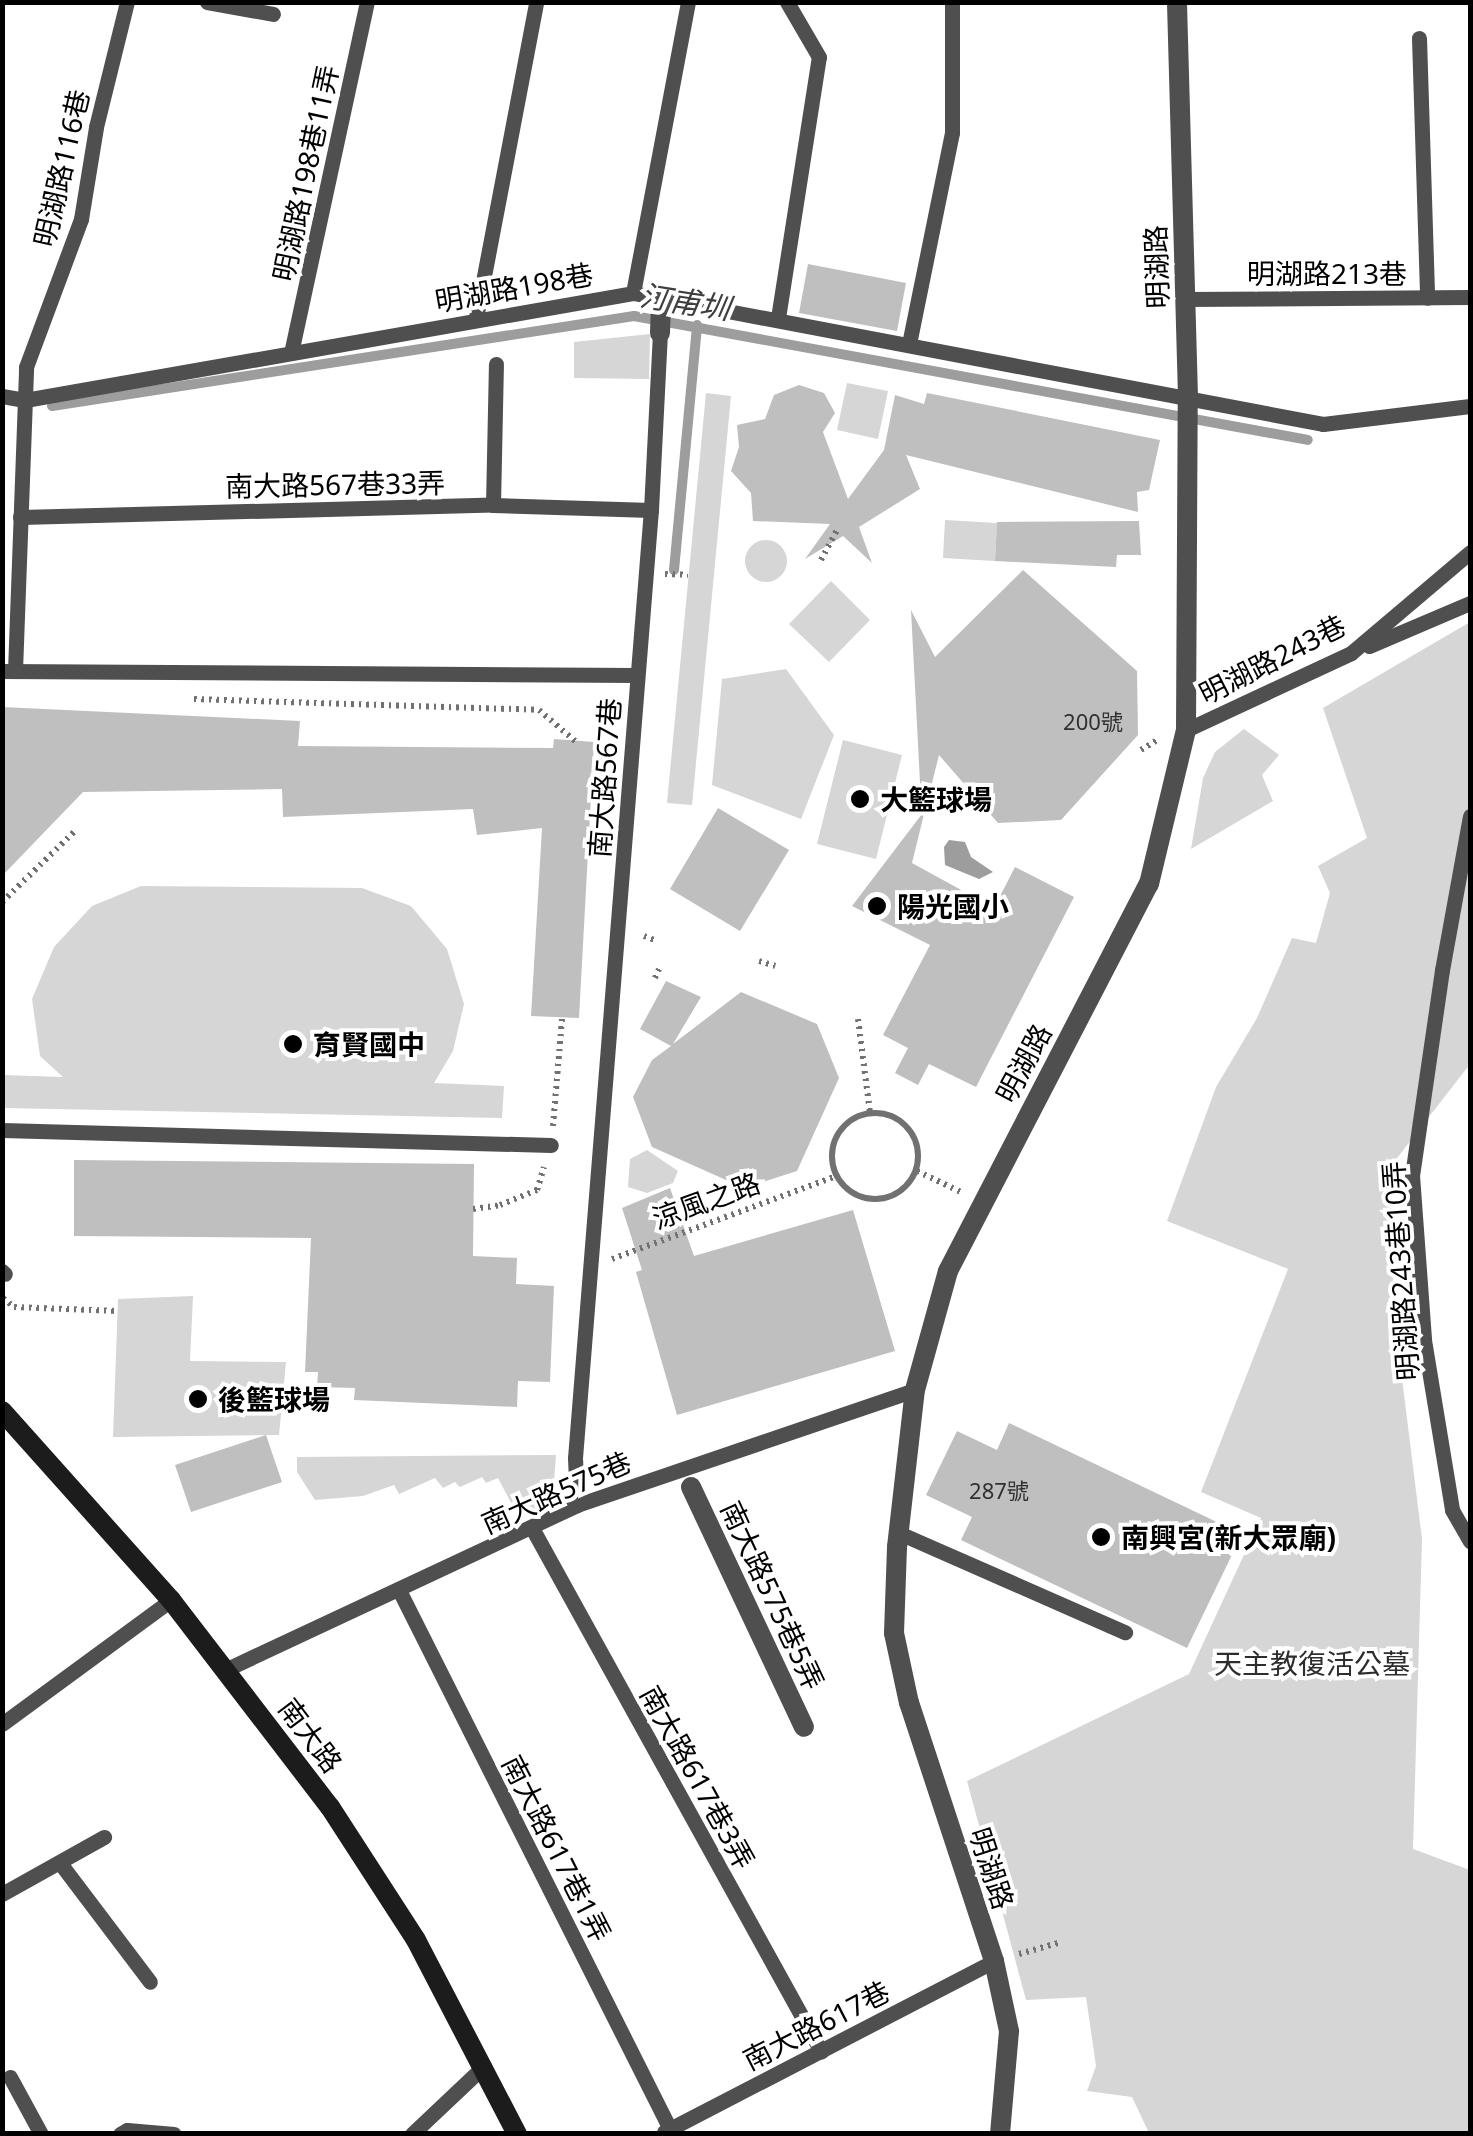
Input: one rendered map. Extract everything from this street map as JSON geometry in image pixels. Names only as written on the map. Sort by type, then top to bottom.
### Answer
[{"type":"main road","name":"南大路","points":[[2,1411],[171,1600],[330,1806],[416,1940],[516,2134]]},
{"type":"street","name":"明湖路","points":[[1000,2134],[1008,2030],[994,1961],[909,1703],[894,1632],[899,1533],[915,1390],[948,1271],[1149,884],[1186,730],[1188,397],[1177,2]]},
{"type":"street","points":[[660,333],[661,306]]},
{"type":"street","name":"南大路575巷5弄","points":[[691,1487],[804,1727]]},
{"type":"lane","name":"明湖路116巷","points":[[25,400],[26,367],[81,219],[96,127],[127,2]]},
{"type":"lane","points":[[208,2],[273,14]]},
{"type":"lane","name":"明湖路198巷11弄","points":[[291,354],[367,2]]},
{"type":"lane","points":[[476,318],[536,2]]},
{"type":"lane","points":[[633,293],[688,2]]},
{"type":"lane","points":[[778,318],[818,57],[786,2]]},
{"type":"lane","points":[[909,344],[952,133],[952,2]]},
{"type":"lane","points":[[1419,38],[1426,298]]},
{"type":"lane","name":"明湖路198巷","points":[[2,396],[25,400],[633,293],[1323,424],[1470,406]]},
{"type":"lane","name":"明湖路213巷","points":[[1184,298],[1470,297]]},
{"type":"lane","points":[[637,675],[660,333]]},
{"type":"lane","points":[[493,506],[496,364]]},
{"type":"lane","name":"南大路567巷","points":[[25,400],[9,671],[637,675],[575,1458],[577,1505]]},
{"type":"lane","name":"南大路567巷33弄","points":[[20,517],[493,506],[651,510]]},
{"type":"lane","name":"明湖路243巷","points":[[1186,730],[1351,653],[1470,552]]},
{"type":"lane","points":[[1351,653],[1470,603]]},
{"type":"lane","name":"明湖路243巷10弄","points":[[1470,816],[1442,970],[1412,1175],[1424,1340],[1452,1510],[1470,1541]]},
{"type":"lane","points":[[2,1130],[552,1145]]},
{"type":"lane","name":"南大路575巷","points":[[227,1669],[577,1505],[915,1390]]},
{"type":"lane","name":"南大路617巷3弄","points":[[532,1528],[820,2051]]},
{"type":"lane","points":[[899,1533],[1125,1632]]},
{"type":"lane","name":"南大路617巷1弄","points":[[399,1590],[665,2131]]},
{"type":"lane","points":[[2,1724],[171,1600]]},
{"type":"lane","points":[[2,1894],[104,1837]]},
{"type":"lane","points":[[60,1863],[150,1982]]},
{"type":"lane","name":"南大路617巷","points":[[665,2131],[994,1961]]},
{"type":"lane","points":[[412,2134],[484,2066]]},
{"type":"lane","points":[[10,2077],[41,2134]]},
{"type":"lane","points":[[120,2134],[174,2134]]},
{"type":"path","points":[[821,560],[837,530]]},
{"type":"path","points":[[677,575],[688,575]]},
{"type":"path","points":[[181,699],[539,710],[575,741]]},
{"type":"path","points":[[2,902],[76,830]]},
{"type":"path","points":[[644,936],[657,941]]},
{"type":"path","points":[[760,961],[774,966]]},
{"type":"path","points":[[655,978],[659,969]]},
{"type":"path","points":[[858,1019],[870,1113]]},
{"type":"path","points":[[870,1113],[897,1118],[917,1141],[917,1171],[897,1194],[883,1199],[856,1195],[836,1176],[832,1162],[837,1135],[857,1116],[870,1113]]},
{"type":"path","points":[[917,1171],[983,1200]]},
{"type":"path","name":"涼風之路","points":[[591,1263],[836,1176]]},
{"type":"path","points":[[2,1297],[14,1307],[118,1312]]},
{"type":"path","points":[[994,1961],[1058,1943]]},
{"type":"green space","points":[[650,334],[649,379],[574,378],[574,342]]},
{"type":"green space","points":[[847,383],[888,391],[878,439],[837,430]]},
{"type":"green space","points":[[706,393],[731,396],[692,805],[667,803]]},
{"type":"green space","points":[[945,520],[997,523],[995,561],[943,558]]},
{"type":"green space","points":[[766,540],[781,546],[787,561],[781,576],[766,582],[751,576],[745,561],[751,546]]},
{"type":"green space","points":[[831,581],[870,620],[829,662],[789,624]]},
{"type":"green space","name":"天主教復活公墓","points":[[1470,622],[1470,1064],[1387,1171],[1396,1330],[1422,1539],[1413,1849],[1470,1870],[1470,2133],[1149,2133],[1132,2097],[1087,2091],[1096,2066],[1086,1997],[1026,2000],[967,1781],[1189,1674],[1261,1518],[1201,1492],[1288,1269],[1167,1221],[1216,1087],[1257,1018],[1292,938],[1316,943],[1330,893],[1318,866],[1367,838],[1323,708]]},
{"type":"green space","points":[[786,669],[834,735],[801,819],[712,785],[722,679]]},
{"type":"green space","points":[[1244,729],[1279,755],[1262,775],[1273,801],[1191,849],[1203,778],[1215,752]]},
{"type":"green space","name":"大籃球場","points":[[843,740],[902,755],[876,859],[817,844]]},
{"type":"green space","points":[[141,886],[362,888],[411,906],[447,949],[464,1004],[453,1051],[434,1083],[504,1086],[502,1118],[3,1108],[3,1075],[63,1077],[40,1056],[32,999],[54,947],[92,906]]},
{"type":"green space","points":[[647,1150],[678,1171],[673,1183],[647,1193],[628,1187],[630,1159]]},
{"type":"green space","name":"後籃球場","points":[[193,1296],[190,1361],[286,1362],[279,1435],[113,1437],[118,1299]]},
{"type":"green space","points":[[556,1455],[554,1482],[537,1507],[519,1518],[498,1478],[486,1483],[482,1477],[460,1487],[455,1482],[443,1488],[435,1478],[399,1494],[394,1485],[363,1496],[315,1500],[297,1472],[297,1457]]},
{"type":"shaded area","points":[[949,840],[965,842],[971,857],[993,872],[979,879],[945,865],[944,847]]},
{"type":"building","points":[[808,264],[906,283],[897,331],[799,313]]},
{"type":"building","points":[[799,385],[824,393],[835,413],[823,432],[848,499],[884,450],[895,395],[924,404],[927,393],[1160,440],[1149,490],[1137,492],[1138,512],[906,455],[920,489],[859,527],[872,563],[843,536],[805,559],[830,524],[753,521],[751,493],[731,471],[739,447],[737,425],[765,419],[774,395]]},
{"type":"building","points":[[1139,521],[1141,555],[1117,555],[1116,567],[995,561],[997,522]]},
{"type":"building","points":[[1023,570],[1137,671],[1138,735],[1061,820],[998,823],[939,755],[927,803],[921,802],[911,610],[935,657]]},
{"type":"building","points":[[2,707],[300,721],[298,746],[553,748],[554,739],[594,742],[579,1018],[531,1016],[542,828],[477,835],[473,809],[283,817],[282,789],[83,792],[2,876]]},
{"type":"building","points":[[718,808],[789,850],[740,931],[670,889]]},
{"type":"building","points":[[925,810],[912,863],[994,908],[1015,867],[1074,897],[976,1087],[929,1064],[918,1085],[895,1073],[908,1048],[883,1035],[930,945],[852,906]]},
{"type":"building","points":[[666,981],[701,997],[673,1044],[741,992],[817,1024],[839,1078],[797,1171],[744,1188],[652,1147],[633,1097],[652,1060],[671,1046],[640,1029]]},
{"type":"building","points":[[74,1160],[474,1164],[473,1256],[517,1258],[516,1284],[554,1286],[550,1382],[518,1381],[517,1407],[354,1400],[355,1388],[317,1387],[318,1372],[305,1372],[311,1238],[74,1236]]},
{"type":"building","points":[[670,1188],[694,1256],[853,1210],[895,1351],[677,1415],[636,1272],[642,1270],[622,1208]]},
{"type":"building","name":"南興宮(新大眾廟)","points":[[1009,1423],[1242,1534],[1187,1648],[961,1540],[972,1517],[926,1495],[957,1431],[997,1450]]},
{"type":"building","points":[[266,1435],[282,1482],[191,1512],[175,1465]]},
{"type":"waterway","name":"汀甫圳","points":[[52,406],[634,316],[1308,440]]},
{"type":"waterway","points":[[674,570],[697,325]]},
{"type":"place","name":"大籃球場","points":[[860,799]]},
{"type":"place","name":"陽光國小","points":[[877,906]]},
{"type":"place","name":"育賢國中","points":[[293,1044]]},
{"type":"place","name":"後籃球場","points":[[198,1399]]},
{"type":"place","name":"南興宮(新大眾廟)","points":[[1101,1537]]}]
